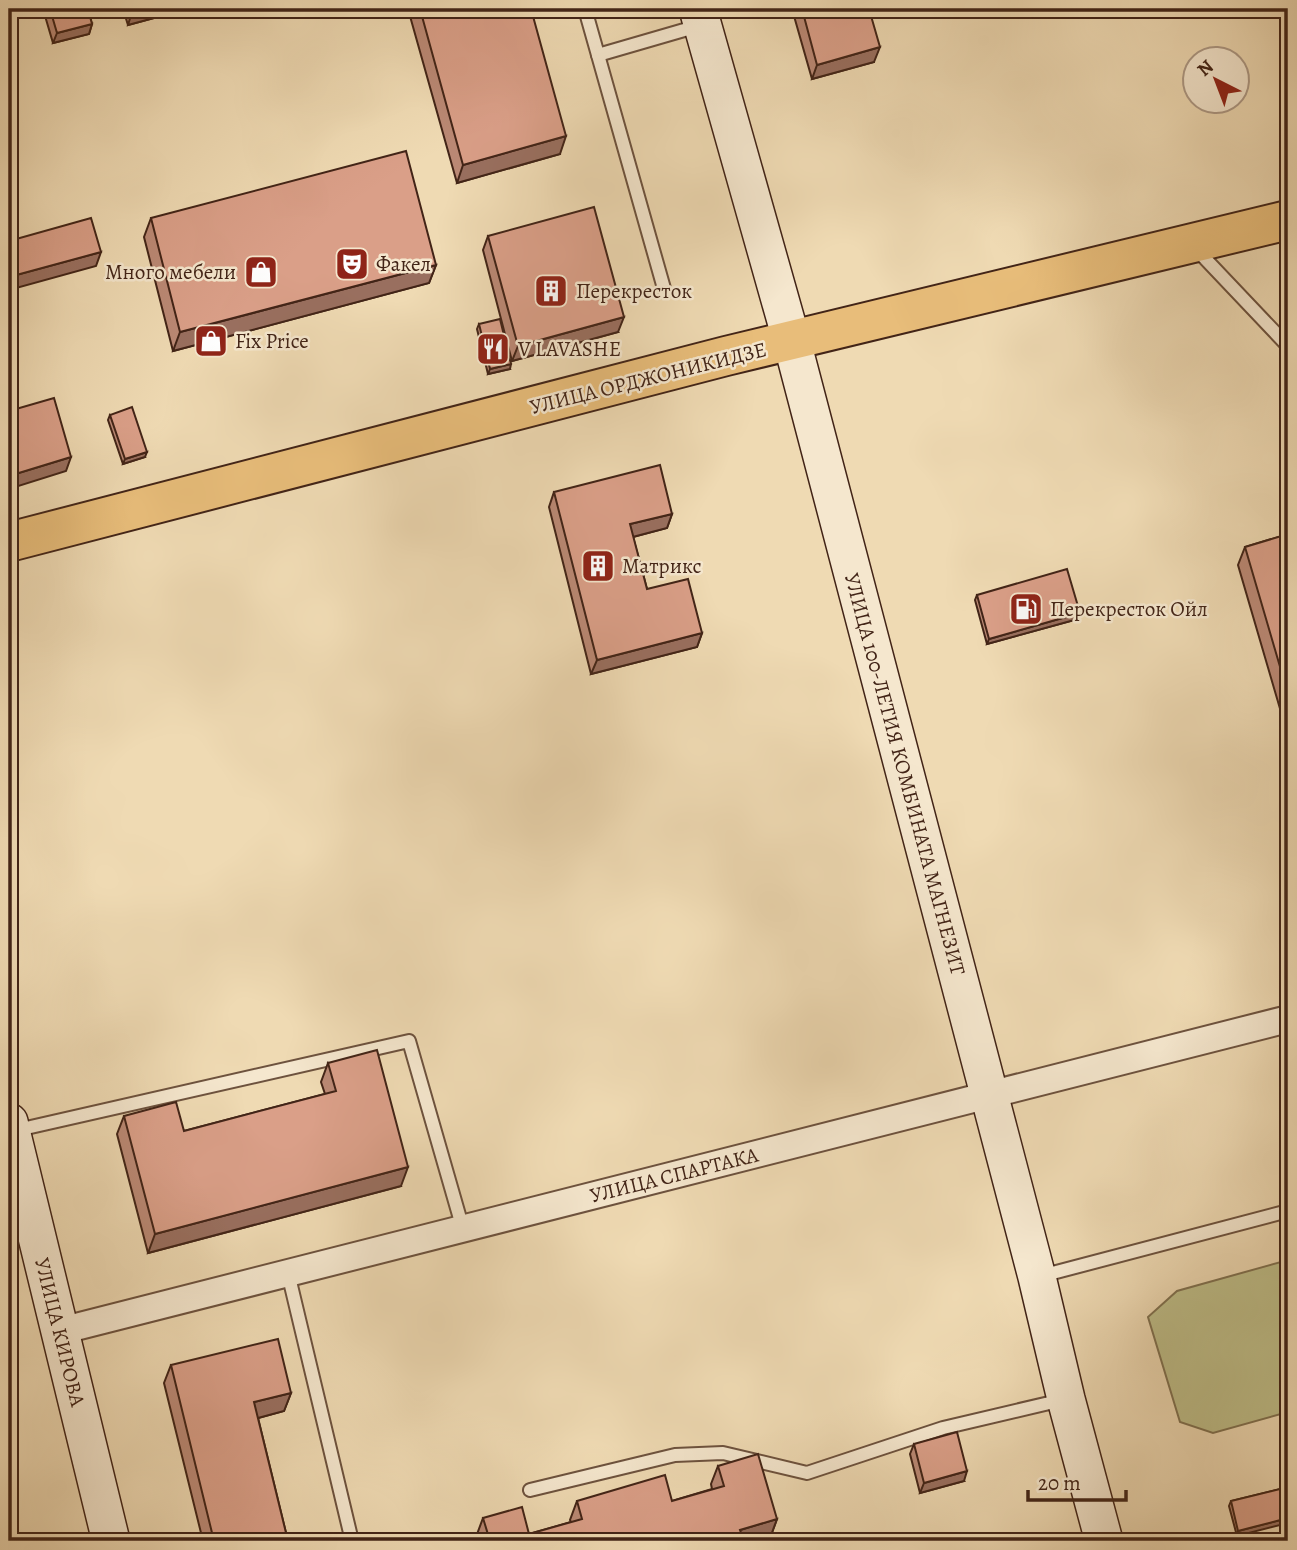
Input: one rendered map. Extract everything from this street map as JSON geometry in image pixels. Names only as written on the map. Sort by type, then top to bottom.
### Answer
[{"type":"main road","name":"УЛИЦА ОРДЖОНИКИДЗЕ","points":[[9,542],[726,356],[1288,220]]},
{"type":"street","name":"УЛИЦА 100-ЛЕТИЯ КОМБИНАТА МАГНЕЗИТ","points":[[700,17],[792,342],[1104,1541]]},
{"type":"street","name":"УЛИЦА СПАРТАКА","points":[[60,1331],[1288,1019]]},
{"type":"street","name":"УЛИЦА КИРОВА","points":[[10,1127],[111,1541]]},
{"type":"lane","points":[[585,9],[665,292]]},
{"type":"lane","points":[[598,55],[700,17]]},
{"type":"lane","points":[[1191,244],[1288,346]]},
{"type":"lane","points":[[10,1127],[409,1041],[463,1229]]},
{"type":"lane","points":[[1037,1277],[1288,1212]]},
{"type":"lane","points":[[288,1273],[352,1541]]},
{"type":"lane","points":[[530,1490],[674,1455],[723,1453],[807,1473],[943,1428],[1066,1399]]},
{"type":"green space","points":[[1288,1260],[1288,1412],[1213,1433],[1180,1422],[1148,1317],[1177,1291]]},
{"type":"building","points":[[9,9],[14,21],[9,23]]},
{"type":"building","points":[[50,9],[88,9],[92,24],[57,33]]},
{"type":"building","points":[[130,9],[154,9],[131,15]]},
{"type":"building","points":[[420,9],[531,9],[566,136],[463,165]]},
{"type":"building","points":[[802,9],[869,9],[880,47],[817,65]]},
{"type":"building","points":[[406,151],[436,265],[180,332],[151,218]]},
{"type":"building","name":"Перекресток","points":[[594,207],[624,317],[518,346],[488,236]]},
{"type":"building","points":[[91,218],[101,252],[9,277],[9,241]]},
{"type":"building","name":"V LAVASHE","points":[[500,319],[511,364],[490,369],[479,324]]},
{"type":"building","points":[[54,398],[71,457],[9,476],[9,411]]},
{"type":"building","points":[[132,407],[147,452],[125,459],[110,415]]},
{"type":"building","name":"Матрикс","points":[[660,465],[672,514],[630,524],[647,589],[688,579],[702,633],[597,660],[554,492]]},
{"type":"building","points":[[1288,534],[1288,694],[1245,547]]},
{"type":"building","name":"Перекресток Ойл","points":[[1067,569],[1080,613],[989,639],[977,595]]},
{"type":"building","points":[[377,1050],[408,1167],[155,1234],[124,1116],[176,1102],[184,1131],[336,1091],[328,1063]]},
{"type":"building","points":[[278,1339],[291,1393],[254,1402],[288,1541],[214,1541],[171,1365]]},
{"type":"building","points":[[957,1432],[967,1471],[924,1483],[914,1444]]},
{"type":"building","points":[[758,1454],[777,1519],[740,1530],[744,1541],[490,1541],[483,1518],[522,1507],[529,1534],[582,1519],[577,1501],[665,1475],[672,1501],[724,1486],[718,1466]]},
{"type":"building","points":[[1288,1487],[1288,1518],[1238,1531],[1231,1501]]},
{"type":"place","name":"Факел","points":[[352,264]]},
{"type":"place","name":"Много мебели","points":[[261,272]]},
{"type":"place","name":"Перекресток","points":[[551,291]]},
{"type":"place","name":"Fix Price","points":[[211,341]]},
{"type":"place","name":"V LAVASHE","points":[[493,349]]},
{"type":"place","name":"Матрикс","points":[[598,566]]},
{"type":"place","name":"Перекресток Ойл","points":[[1026,609]]}]
